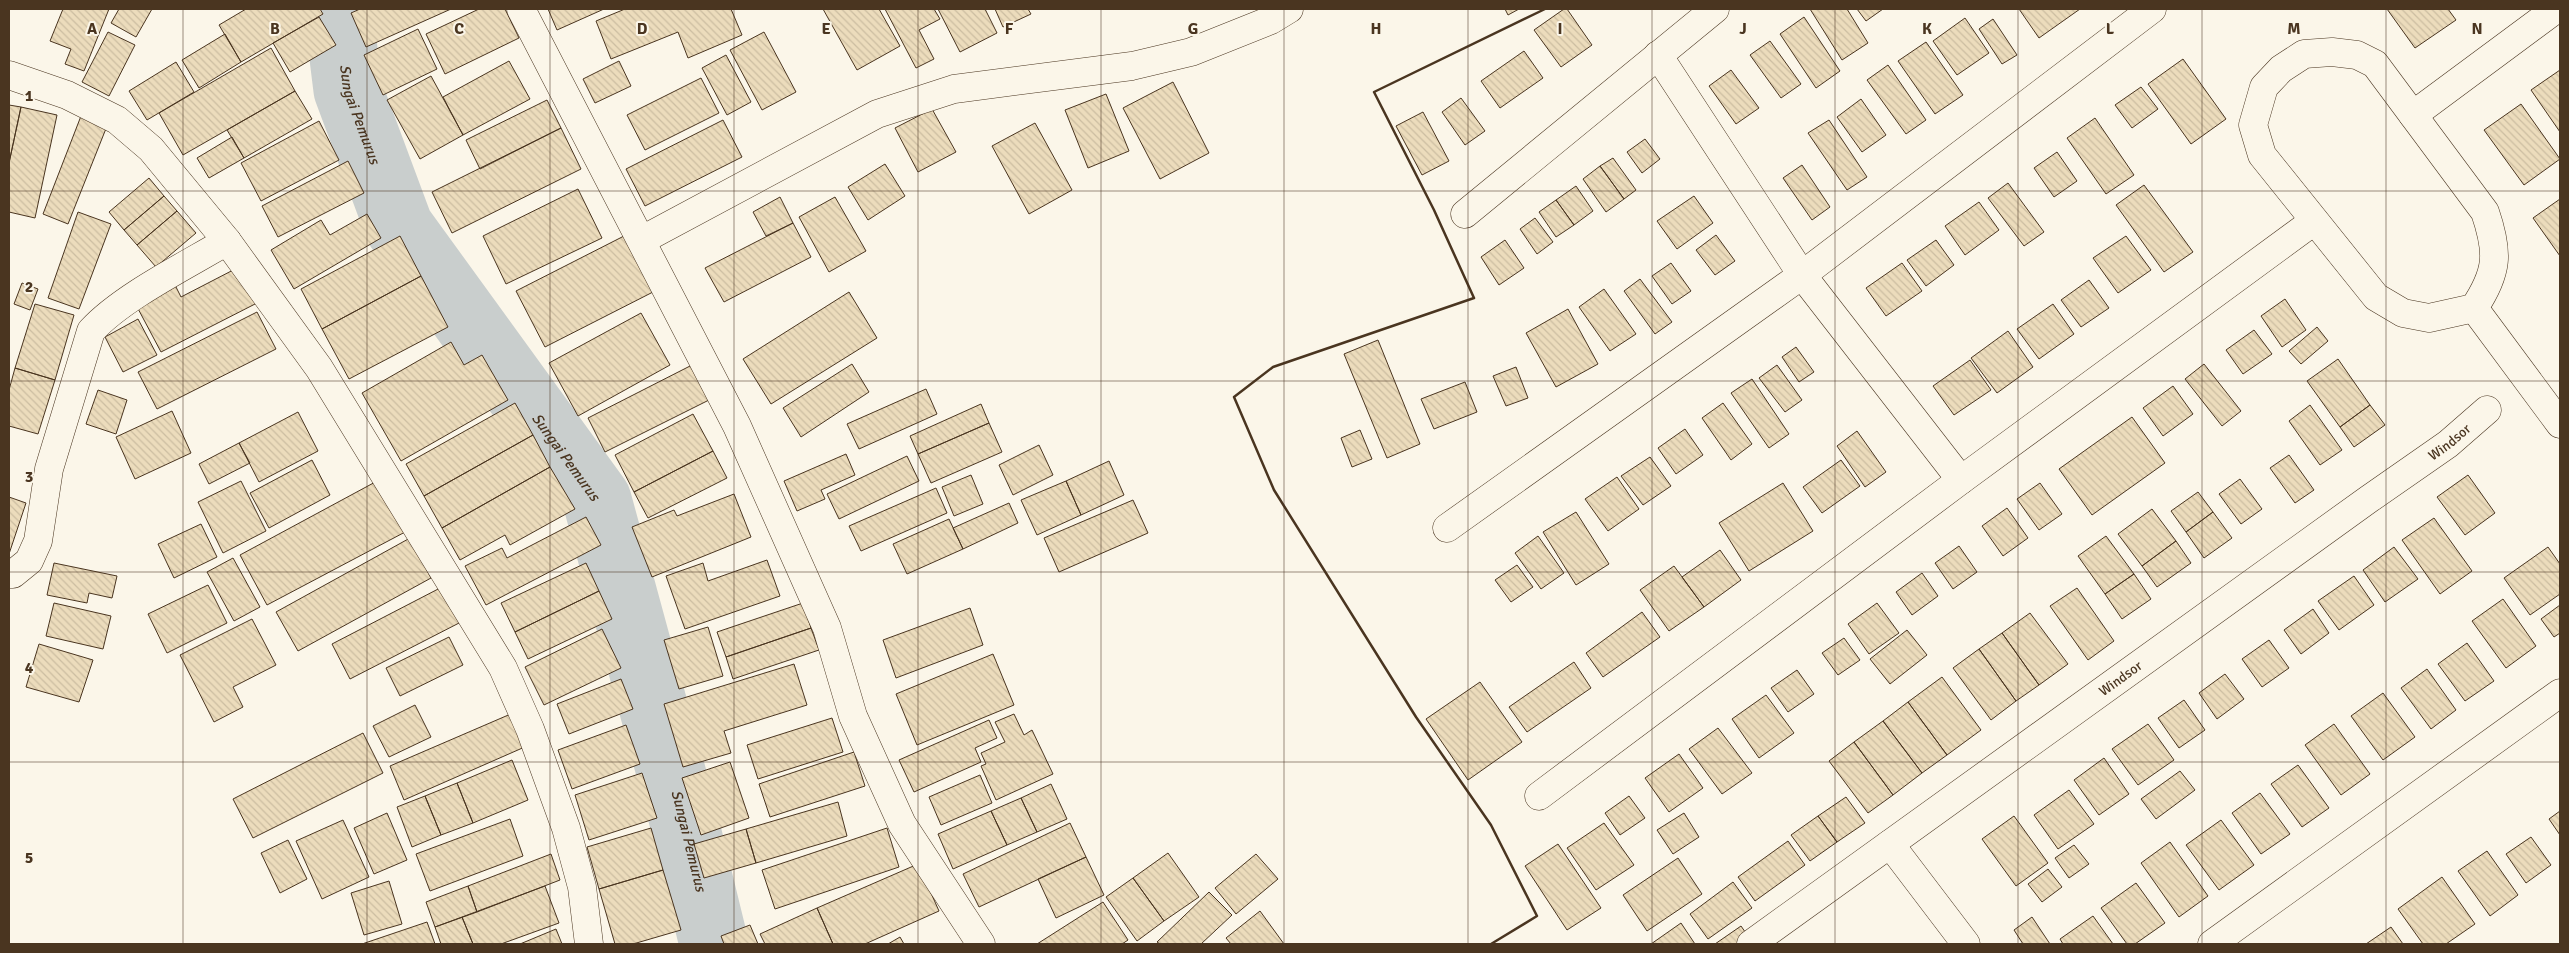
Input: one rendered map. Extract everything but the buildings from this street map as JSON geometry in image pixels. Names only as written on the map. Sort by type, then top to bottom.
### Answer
[{"type":"street","points":[[521,9],[737,426],[793,548],[827,628],[854,716],[902,824],[981,944]]},
{"type":"street","points":[[642,240],[877,114],[954,89],[1132,66],[1191,52],[1271,20],[1289,9]]},
{"type":"street","points":[[1465,214],[1716,9]]},
{"type":"street","points":[[1448,528],[1802,275],[2152,9]]},
{"type":"street","points":[[2413,115],[2556,9]]},
{"type":"street","points":[[2332,52],[2357,55],[2375,64],[2485,212],[2494,237],[2495,260],[2489,285],[2474,308],[2430,318],[2403,313],[2376,297],[2314,221],[2262,155],[2253,125],[2264,87],[2281,69],[2304,54],[2332,52]]},
{"type":"street","points":[[1658,55],[1802,275],[1960,480]]},
{"type":"street","points":[[9,75],[67,94],[117,120],[151,149],[227,241],[319,368],[503,668],[530,729],[566,828],[582,887],[589,944]]},
{"type":"street","points":[[1539,796],[1960,480],[2314,221]]},
{"type":"street","points":[[9,574],[12,574],[29,561],[38,541],[49,469],[91,330],[102,318],[227,241]]},
{"type":"street","points":[[2474,308],[2560,424]]},
{"type":"street","name":"Windsor","points":[[1751,944],[2448,444],[2487,410]]},
{"type":"street","points":[[2212,944],[2560,693]]},
{"type":"street","points":[[1890,844],[1966,944]]},
{"type":"waterway","name":"Sungai Pemurus","points":[[338,9],[348,90],[399,227],[597,500],[680,805],[714,944]]},
{"type":"wall","points":[[1491,944],[1537,916],[1491,825],[1416,717],[1274,490],[1234,397],[1273,367],[1474,298],[1434,210],[1374,92],[1545,9]]}]
